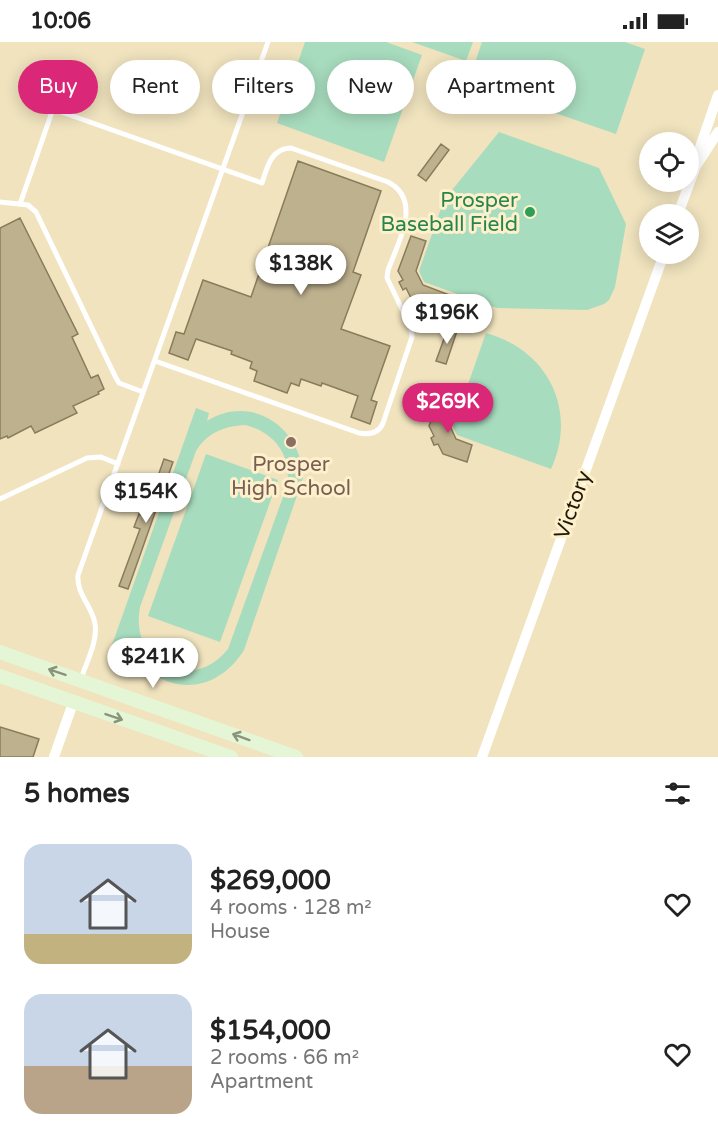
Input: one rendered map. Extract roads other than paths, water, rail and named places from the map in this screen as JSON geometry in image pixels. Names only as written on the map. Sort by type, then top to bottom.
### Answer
[{"type":"street","points":[[699,147],[718,95]]},
{"type":"street","points":[[699,161],[718,132]]},
{"type":"street","name":"Victory","points":[[482,757],[660,264]]},
{"type":"street","points":[[0,652],[296,757]]},
{"type":"street","points":[[0,676],[231,757]]},
{"type":"street","points":[[54,757],[81,680]]},
{"type":"lane","points":[[81,680],[96,631],[94,620],[78,584],[78,575],[268,42]]},
{"type":"lane","points":[[20,204],[53,109],[262,183],[274,155],[281,149],[291,148],[388,182],[404,196],[406,219],[387,279],[411,328],[412,337],[379,430],[369,434],[359,433],[154,361]]},
{"type":"lane","points":[[0,202],[20,204],[36,212],[116,378],[119,383],[143,392]]},
{"type":"lane","points":[[0,499],[87,458],[101,458],[118,464]]},
{"type":"place","name":"Prosper Baseball Field","points":[[530,212]]},
{"type":"place","name":"Prosper High School","points":[[291,442]]}]
